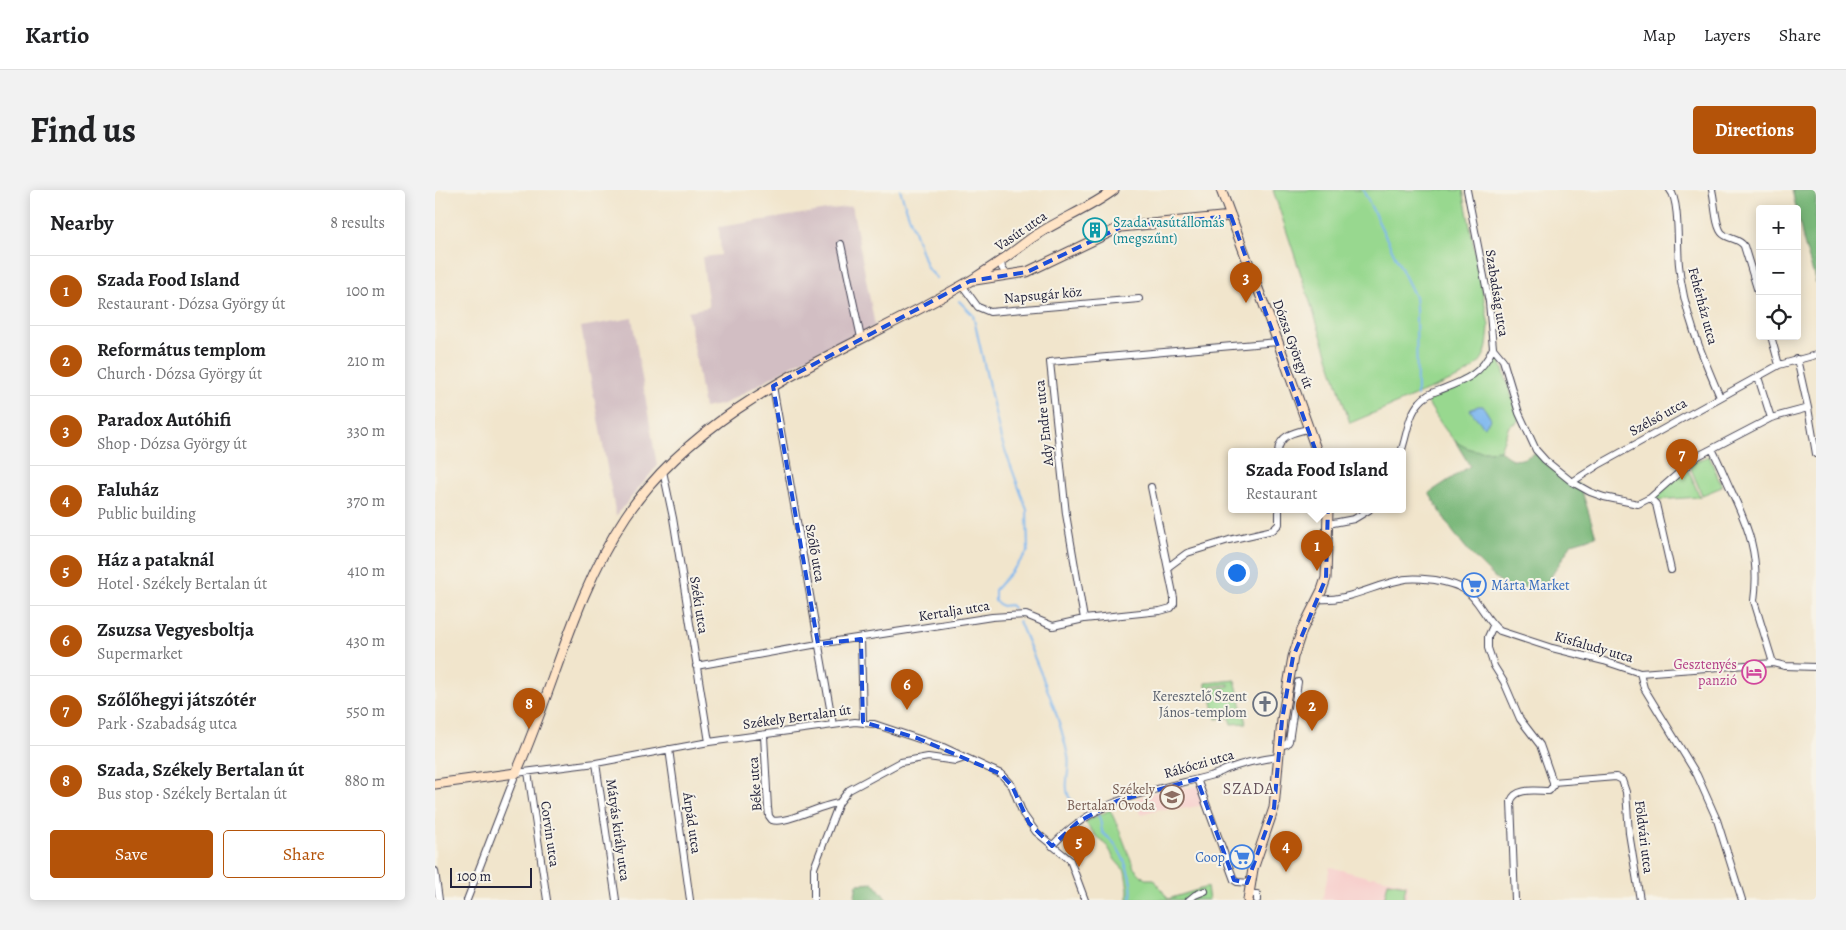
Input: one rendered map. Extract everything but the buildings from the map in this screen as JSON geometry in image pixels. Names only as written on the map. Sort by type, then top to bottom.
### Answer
[{"type":"street","name":"Vasút utca","points":[[966,283],[1001,261],[1036,235],[1095,204],[1114,190]]},
{"type":"street","name":"Dózsa György út","points":[[1221,190],[1315,448]]},
{"type":"street","name":"Szabadság utca","points":[[1467,190],[1490,308],[1493,348],[1503,360],[1519,412],[1535,450],[1572,482],[1604,498],[1634,504],[1650,498]]},
{"type":"street","name":"Fehérház utca","points":[[1670,190],[1675,200],[1682,288],[1699,348],[1720,397]]},
{"type":"street","points":[[1712,190],[1719,228],[1725,236],[1737,239],[1745,246],[1759,295]]},
{"type":"street","points":[[467,900],[588,586],[599,562],[628,514],[663,471],[709,429],[773,386],[966,283],[1027,272],[1039,268],[1103,234],[1121,227],[1231,216]]},
{"type":"street","points":[[841,244],[861,338]]},
{"type":"street","points":[[1001,261],[1002,268],[1007,275]]},
{"type":"street","name":"Napsugár köz","points":[[966,283],[977,307],[990,312],[1139,299]]},
{"type":"street","points":[[1772,340],[1779,365]]},
{"type":"street","name":"Ady Endre utca","points":[[1084,619],[1066,514],[1050,362],[1278,342]]},
{"type":"street","points":[[1402,448],[1411,418],[1422,400],[1432,393],[1473,376],[1484,365],[1493,348]]},
{"type":"street","name":"Szélső utca","points":[[1572,482],[1600,464],[1779,365],[1816,355]]},
{"type":"street","points":[[1797,359],[1809,408],[1816,454]]},
{"type":"street","points":[[1758,377],[1771,418]]},
{"type":"street","name":"Szőlő utca","points":[[773,386],[833,725]]},
{"type":"street","points":[[1671,570],[1656,504],[1650,498],[1690,462],[1712,449],[1771,418],[1809,408]]},
{"type":"street","points":[[1279,448],[1280,442],[1285,436],[1308,429]]},
{"type":"street","points":[[1712,449],[1748,528],[1754,549],[1754,601],[1773,663]]},
{"type":"street","name":"Széki utca","points":[[663,471],[673,518],[709,742]]},
{"type":"street","name":"Kertalja utca","points":[[696,666],[818,644],[861,639],[991,617],[1026,614],[1053,626],[1084,619],[1160,611],[1171,608],[1174,604],[1174,598],[1151,487]]},
{"type":"street","points":[[1168,567],[1187,553],[1273,530],[1279,524],[1279,513]]},
{"type":"street","points":[[1257,900],[1257,894],[1249,897],[1250,883],[1274,808],[1282,720],[1293,657],[1302,630],[1326,578],[1327,513]]},
{"type":"street","points":[[1328,524],[1354,519],[1364,513]]},
{"type":"street","name":"Kisfaludy utca","points":[[1318,598],[1331,600],[1403,579],[1421,578],[1442,581],[1458,586],[1468,593],[1493,626],[1500,631],[1640,673],[1644,688],[1697,775],[1717,820],[1742,900]]},
{"type":"street","points":[[1493,626],[1488,637],[1488,648],[1492,661],[1504,682],[1519,719],[1540,746],[1553,782],[1553,786],[1549,791],[1523,791],[1517,793],[1511,801],[1515,900]]},
{"type":"street","points":[[861,639],[863,722]]},
{"type":"street","points":[[1640,673],[1773,663],[1785,666],[1816,667]]},
{"type":"street","points":[[1279,746],[1287,744],[1289,741],[1298,682]]},
{"type":"street","name":"Székely Bertalan út","points":[[435,784],[514,777],[528,772],[596,763],[709,742],[863,722],[887,727],[909,735],[996,770],[1005,777],[1012,786],[1019,804],[1036,832],[1070,860],[1085,900]]},
{"type":"street","name":"Béke utca","points":[[764,736],[768,813],[772,820],[778,822],[786,820],[829,804],[839,803]]},
{"type":"street","name":"Árpád utca","points":[[669,749],[690,900]]},
{"type":"street","points":[[814,900],[813,868],[839,803],[852,788],[901,762],[928,757],[956,762],[965,758]]},
{"type":"street","name":"Rákóczi utca","points":[[1052,846],[1070,828],[1090,814],[1117,801],[1259,760],[1279,757]]},
{"type":"street","name":"Mátyás király utca","points":[[596,763],[616,900]]},
{"type":"street","name":"Corvin utca","points":[[528,772],[547,900]]},
{"type":"street","name":"Földvári utca","points":[[1553,782],[1616,777],[1620,778],[1624,783],[1629,834],[1640,900]]},
{"type":"street","points":[[1197,779],[1235,882],[1250,883]]},
{"type":"street","points":[[435,870],[439,900]]},
{"type":"street","points":[[1189,900],[1205,891]]},
{"type":"highlighted area","points":[[1231,216],[1319,460],[1328,505],[1326,578],[1293,657],[1282,720],[1274,808],[1247,883],[1234,880],[1197,779],[1117,801],[1078,822],[1052,846],[1029,823],[1012,786],[1001,774],[917,738],[863,722],[861,639],[818,644],[773,386],[970,281],[1027,272],[1121,227]]},
{"type":"shaded area","points":[[852,206],[875,326],[815,353],[724,404],[704,408],[688,311],[709,307],[702,257],[721,255],[719,227]]},
{"type":"shaded area","points":[[632,318],[657,466],[616,516],[581,327]]},
{"type":"shaded area","name":"Székely Bertalan Óvoda","points":[[1184,784],[1185,788],[1198,786],[1205,805],[1180,809],[1160,809],[1141,814],[1135,799],[1161,790],[1162,793],[1169,791],[1168,788],[1172,787],[1173,789],[1180,788],[1179,785]]},
{"type":"shaded area","points":[[1330,867],[1371,878],[1372,876],[1408,884],[1406,900],[1322,900]]},
{"type":"green space","points":[[1273,190],[1463,190],[1489,326],[1486,350],[1481,361],[1462,376],[1350,423]]},
{"type":"green space","points":[[1792,190],[1816,190],[1816,283],[1801,230],[1801,205],[1795,205]]},
{"type":"green space","points":[[1500,360],[1519,419],[1509,426],[1500,450],[1472,450],[1462,446],[1450,436],[1427,402],[1470,380],[1479,374],[1490,361]]},
{"type":"green space","points":[[1455,441],[1476,450],[1500,450],[1517,460],[1536,452],[1556,472],[1580,485],[1596,536],[1572,543],[1549,580],[1538,587],[1508,587],[1494,577],[1471,554],[1453,532],[1429,493],[1470,466]]},
{"type":"green space","points":[[1709,456],[1722,487],[1702,495],[1689,464]]},
{"type":"green space","points":[[1686,465],[1700,497],[1656,500],[1654,496]]},
{"type":"green space","points":[[1235,680],[1246,723],[1231,724],[1229,717],[1216,719],[1209,689],[1229,686],[1229,684],[1206,687],[1206,683]]},
{"type":"green space","points":[[1110,810],[1134,868],[1145,879],[1154,879],[1168,899],[1207,887],[1209,900],[1128,900],[1125,871],[1115,860],[1108,847],[1085,822]]},
{"type":"green space","points":[[1388,882],[1406,885],[1403,900],[1384,900]]},
{"type":"green space","points":[[874,883],[887,900],[854,900],[857,884]]},
{"type":"water","points":[[1483,406],[1491,419],[1484,427],[1470,410]]},
{"type":"waterway","points":[[900,190],[927,268],[937,278]]},
{"type":"waterway","points":[[1363,190],[1415,297],[1417,396]]},
{"type":"waterway","points":[[959,301],[973,315],[1001,439],[1027,510],[1028,551],[995,590],[995,601],[1002,606],[1010,605],[1013,608]]},
{"type":"waterway","points":[[1019,621],[1059,721],[1069,761],[1067,787],[1069,797],[1075,803],[1095,812],[1099,817],[1103,833],[1114,843],[1125,863],[1130,878],[1131,900]]},
{"type":"place","name":"Szada vasútállomás (megszűnt)","points":[[1095,230]]},
{"type":"place","name":"Paradox Autóhifi","points":[[1246,303]]},
{"type":"place","name":"Szőlőhegyi játszótér","points":[[1682,480]]},
{"type":"place","name":"Szada Food Island","points":[[1317,571]]},
{"type":"place","name":"Márta Market","points":[[1474,585]]},
{"type":"place","name":"Gesztenyés panzió","points":[[1754,672]]},
{"type":"place","name":"Keresztelő Szent János-templom","points":[[1265,704]]},
{"type":"place","name":"Zsuzsa Vegyesboltja","points":[[907,710]]},
{"type":"place","name":"Szada, Székely Bertalan út","points":[[529,729]]},
{"type":"place","name":"Református templom","points":[[1312,731]]},
{"type":"place","name":"Székely Bertalan Óvoda","points":[[1172,797]]},
{"type":"place","name":"Coop","points":[[1242,857]]},
{"type":"place","name":"Ház a pataknál","points":[[1079,867]]},
{"type":"place","name":"Faluház","points":[[1286,872]]},
{"type":"district","name":"SZADA","points":[[1249,789]]}]
